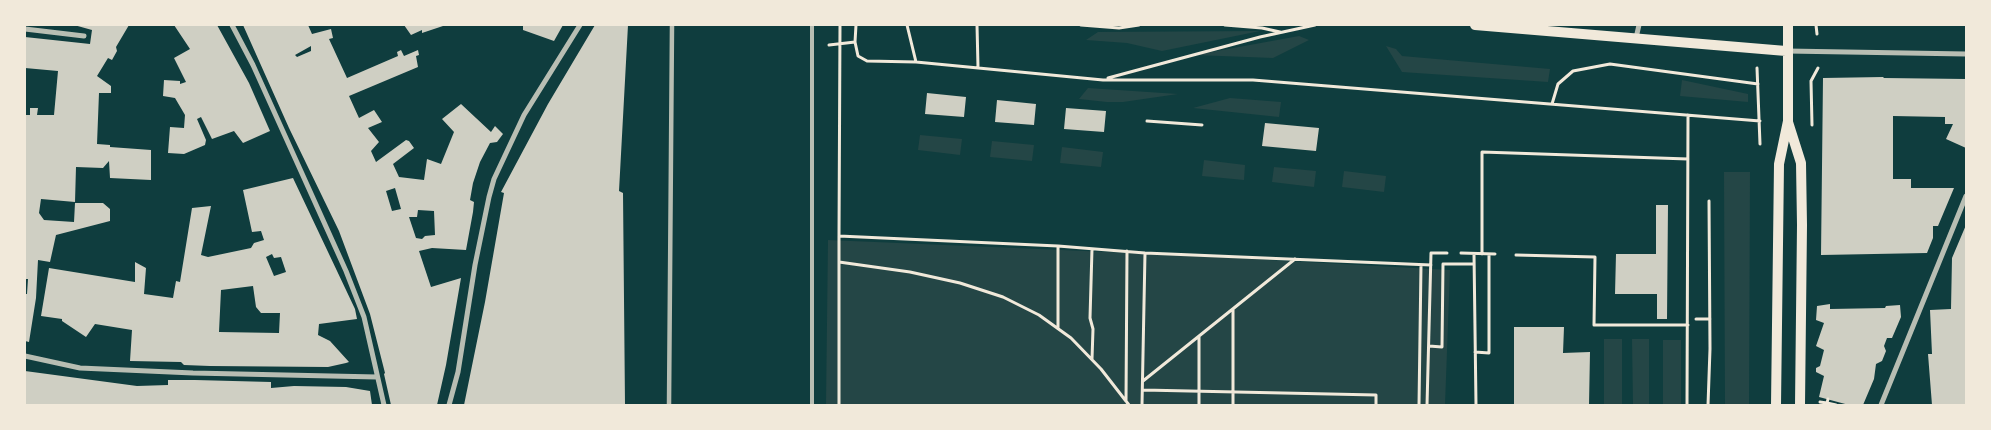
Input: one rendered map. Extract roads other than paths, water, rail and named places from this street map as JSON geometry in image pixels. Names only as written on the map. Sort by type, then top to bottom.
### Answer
[{"type":"main road","points":[[1475,25],[1786,51]]},
{"type":"main road","points":[[1776,405],[1779,164],[1788,121],[1786,51],[1788,25]]},
{"type":"main road","points":[[1788,121],[1801,164],[1800,405]]},
{"type":"street","points":[[232,25],[346,271],[364,317],[384,405]]},
{"type":"street","points":[[448,405],[458,372],[475,265],[488,197],[494,179],[524,115],[580,25]]},
{"type":"street","points":[[669,405],[672,25]]},
{"type":"street","points":[[1636,39],[1639,25]]},
{"type":"street","points":[[25,29],[84,36]]},
{"type":"street","points":[[1786,51],[1966,54]]},
{"type":"street","points":[[1882,403],[1966,196]]},
{"type":"street","points":[[25,356],[80,368],[192,373],[377,377]]},
{"type":"lane","points":[[812,25],[812,405]]}]
